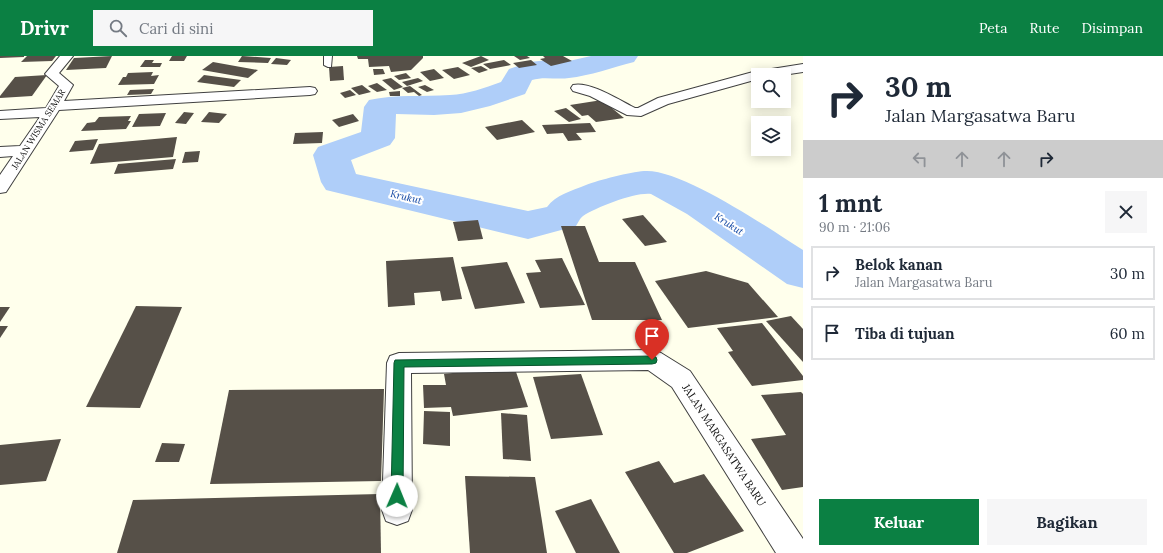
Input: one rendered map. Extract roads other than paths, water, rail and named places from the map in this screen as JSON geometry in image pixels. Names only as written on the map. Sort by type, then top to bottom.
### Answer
[{"type":"street","name":"JALAN WISMA SEMAR","points":[[0,188],[53,109],[66,85],[52,74],[67,56]]},
{"type":"street","points":[[791,70],[803,68]]},
{"type":"street","points":[[578,88],[595,93],[632,112],[640,112],[663,101],[751,77]]},
{"type":"street","points":[[0,116],[53,109],[310,91]]},
{"type":"street","points":[[0,152],[25,151]]},
{"type":"street","name":"JALAN MARGASATWA BARU","points":[[397,510],[399,363],[652,360],[681,379],[794,553]]},
{"type":"lane","points":[[328,56],[328,65]]},
{"type":"waterway","name":"Krukut","points":[[624,56],[569,70],[548,69],[530,71],[519,75],[514,88],[470,101],[442,105],[395,105],[380,107],[378,138],[331,155],[340,182],[528,225],[561,217],[567,208],[606,191],[645,182],[661,184],[701,205],[803,272]]}]
